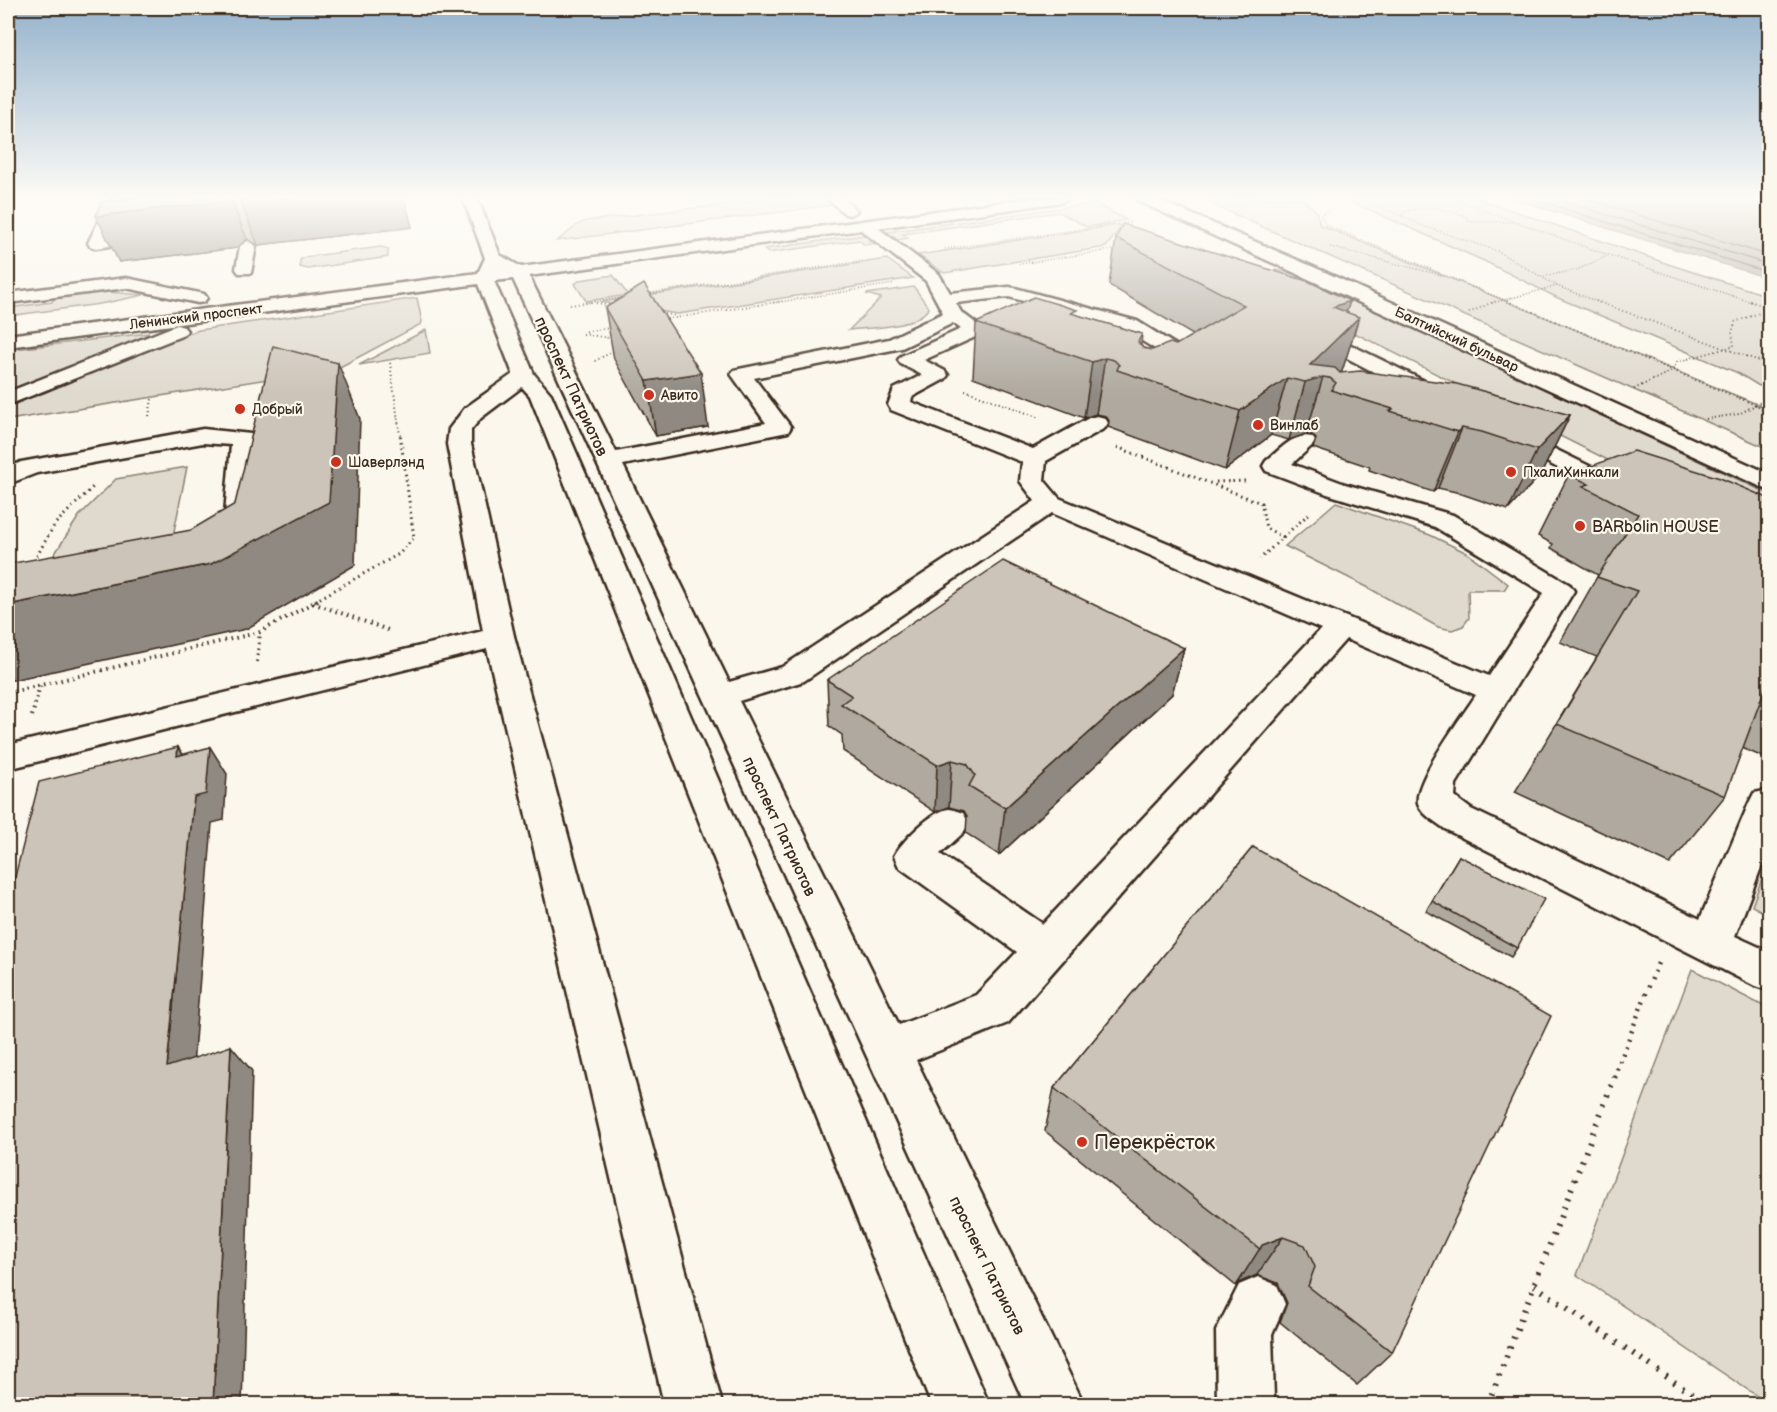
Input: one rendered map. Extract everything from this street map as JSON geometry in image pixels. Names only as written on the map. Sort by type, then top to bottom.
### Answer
[{"type":"street","points":[[245,269],[246,264]]},
{"type":"street","name":"Ленинский проспект","points":[[8,341],[278,306],[505,264]]},
{"type":"street","points":[[915,264],[933,278],[950,307],[975,330],[908,360],[938,375],[902,394],[899,405],[1034,458]]},
{"type":"street","name":"Балтийский бульвар","points":[[1264,264],[1318,276],[1770,484]]},
{"type":"street","name":"Балтийский бульвар","points":[[1322,264],[1770,465]]},
{"type":"street","name":"проспект Патриотов","points":[[497,265],[524,376],[540,394],[960,1404]]},
{"type":"street","name":"проспект Патриотов","points":[[497,265],[608,461],[1055,1404]]},
{"type":"street","points":[[8,298],[126,283],[198,298]]},
{"type":"street","points":[[608,461],[780,427],[741,374],[895,344],[950,307],[1009,292],[1130,326],[1194,364],[1168,380]]},
{"type":"street","name":"Ленинский проспект","points":[[8,324],[220,295]]},
{"type":"street","points":[[8,399],[165,335],[278,306]]},
{"type":"street","points":[[1291,321],[1461,408]]},
{"type":"street","points":[[524,376],[473,413],[460,429],[459,444],[499,636],[693,1404]]},
{"type":"street","points":[[1379,391],[1408,381]]},
{"type":"street","points":[[1034,458],[1097,423]]},
{"type":"street","points":[[1493,425],[1642,502]]},
{"type":"street","points":[[8,477],[30,467],[203,436],[243,439],[238,524],[219,538]]},
{"type":"street","points":[[1304,442],[1275,466],[1336,489],[1444,521],[1560,591],[1438,783],[1436,802],[1458,819],[1770,973]]},
{"type":"street","points":[[1034,458],[1032,481],[1050,503],[1495,691]]},
{"type":"street","points":[[718,696],[793,674],[1050,503]]},
{"type":"street","points":[[886,1051],[992,1009],[1341,626]]},
{"type":"street","points":[[8,757],[499,636]]},
{"type":"street","points":[[1711,943],[1769,802]]},
{"type":"street","points":[[950,823],[913,856],[1046,948]]},
{"type":"street","points":[[1247,1404],[1245,1402],[1244,1331],[1258,1304]]},
{"type":"path","points":[[638,295],[845,264]]},
{"type":"path","points":[[1009,266],[1022,264]]},
{"type":"path","points":[[1397,264],[1449,277]]},
{"type":"path","points":[[1418,264],[1770,411]]},
{"type":"path","points":[[1521,264],[1557,286],[1770,365]]},
{"type":"path","points":[[1544,276],[1564,275],[1586,269],[1594,264]]},
{"type":"path","points":[[1635,264],[1770,308]]},
{"type":"path","points":[[657,321],[933,278]]},
{"type":"path","points":[[1462,316],[1500,299],[1557,286]]},
{"type":"path","points":[[570,305],[627,297]]},
{"type":"path","points":[[592,302],[626,308]]},
{"type":"path","points":[[1630,390],[1672,371],[1677,362],[1734,346],[1732,333],[1735,322],[1770,308]]},
{"type":"path","points":[[659,313],[682,317]]},
{"type":"path","points":[[614,327],[583,333],[617,339]]},
{"type":"path","points":[[591,361],[602,359],[619,347]]},
{"type":"path","points":[[8,693],[260,633],[399,554],[414,538],[390,363]]},
{"type":"path","points":[[1699,420],[1739,414],[1770,397]]},
{"type":"path","points":[[38,568],[33,560],[55,524],[94,485]]},
{"type":"path","points":[[1282,537],[1313,511]]},
{"type":"path","points":[[312,603],[442,650]]},
{"type":"path","points":[[1488,1404],[1672,926]]},
{"type":"path","points":[[1534,1285],[1706,1404]]},
{"type":"shaded area","points":[[300,264],[342,264],[308,269],[300,267]]},
{"type":"shaded area","points":[[854,264],[894,264],[913,278],[678,314],[600,302]]},
{"type":"shaded area","points":[[931,264],[1001,264],[944,273]]},
{"type":"shaded area","points":[[1347,264],[1415,264],[1769,409],[1769,449]]},
{"type":"shaded area","points":[[1490,264],[1668,264],[1769,296],[1769,383],[1759,386],[1738,373],[1558,298]]},
{"type":"shaded area","points":[[1276,270],[1305,276],[1769,494],[1769,541],[1299,305],[1255,289]]},
{"type":"shaded area","points":[[613,275],[628,295],[586,301],[575,284],[580,280]]},
{"type":"shaded area","points":[[914,287],[929,308],[922,315],[892,326],[849,330],[881,298],[866,294]]},
{"type":"shaded area","points":[[94,291],[144,295],[100,304],[8,316],[8,308],[52,302],[55,295]]},
{"type":"shaded area","points":[[417,298],[421,324],[338,368],[8,420],[8,405],[44,393],[159,343],[199,330]]},
{"type":"shaded area","points":[[426,330],[430,353],[359,365]]},
{"type":"shaded area","points":[[149,333],[143,337],[8,394],[8,350]]},
{"type":"shaded area","points":[[187,467],[170,551],[50,561],[79,516],[116,479]]},
{"type":"shaded area","points":[[1336,502],[1430,535],[1467,553],[1508,584],[1504,590],[1468,590],[1469,618],[1463,626],[1452,630],[1438,627],[1367,587],[1285,546]]},
{"type":"shaded area","points":[[1769,859],[1770,915],[1752,906]]},
{"type":"shaded area","points":[[1692,969],[1769,1009],[1769,1404],[1577,1275]]},
{"type":"water","points":[[1721,264],[1769,264],[1769,279]]},
{"type":"pier","points":[[1711,264],[1720,264],[1769,279],[1770,282]]},
{"type":"building","points":[[1165,264],[1252,264],[1310,282],[1350,301],[1333,307],[1359,317],[1310,365],[1335,368],[1340,373],[1360,371],[1457,384],[1570,415],[1537,450],[1482,432],[1462,428],[1458,432],[1390,411],[1393,409],[1331,390],[1336,383],[1330,378],[1323,377],[1305,382],[1287,378],[1240,411],[1117,370],[1119,365],[1114,360],[1105,358],[1092,362],[976,323],[1034,297],[1077,310],[1071,313],[1142,334],[1138,342],[1143,348],[1152,350],[1170,343],[1176,345],[1244,305]]},
{"type":"building","points":[[644,284],[701,373],[647,381],[605,308]]},
{"type":"building","points":[[273,346],[338,363],[329,502],[211,564],[8,605],[8,564],[191,530],[235,504]]},
{"type":"building","points":[[1633,451],[1720,478],[1770,499],[1770,675],[1725,796],[1557,724],[1637,591],[1597,577],[1638,514],[1583,486],[1589,484],[1569,474]]},
{"type":"building","points":[[1003,561],[1184,648],[1005,808],[969,786],[975,775],[967,764],[952,760],[937,765],[841,704],[852,696],[827,680]]},
{"type":"building","points":[[178,747],[177,756],[210,747],[206,794],[194,797],[167,1067],[231,1046],[213,1404],[8,1404],[8,904],[39,782]]},
{"type":"building","points":[[1253,847],[1551,1016],[1392,1352],[1308,1286],[1315,1267],[1305,1245],[1283,1237],[1262,1245],[1260,1249],[1054,1088]]},
{"type":"building","points":[[1459,856],[1544,899],[1517,948],[1432,901]]},
{"type":"place","name":"Авито","points":[[649,395]]},
{"type":"place","name":"Добрый","points":[[240,409]]},
{"type":"place","name":"Винлаб","points":[[1258,425]]},
{"type":"place","name":"Шаверлэнд","points":[[336,462]]},
{"type":"place","name":"ПхалиХинкали","points":[[1511,472]]},
{"type":"place","name":"BARbolin HOUSE","points":[[1580,526]]},
{"type":"place","name":"Перекрёсток","points":[[1082,1142]]}]
